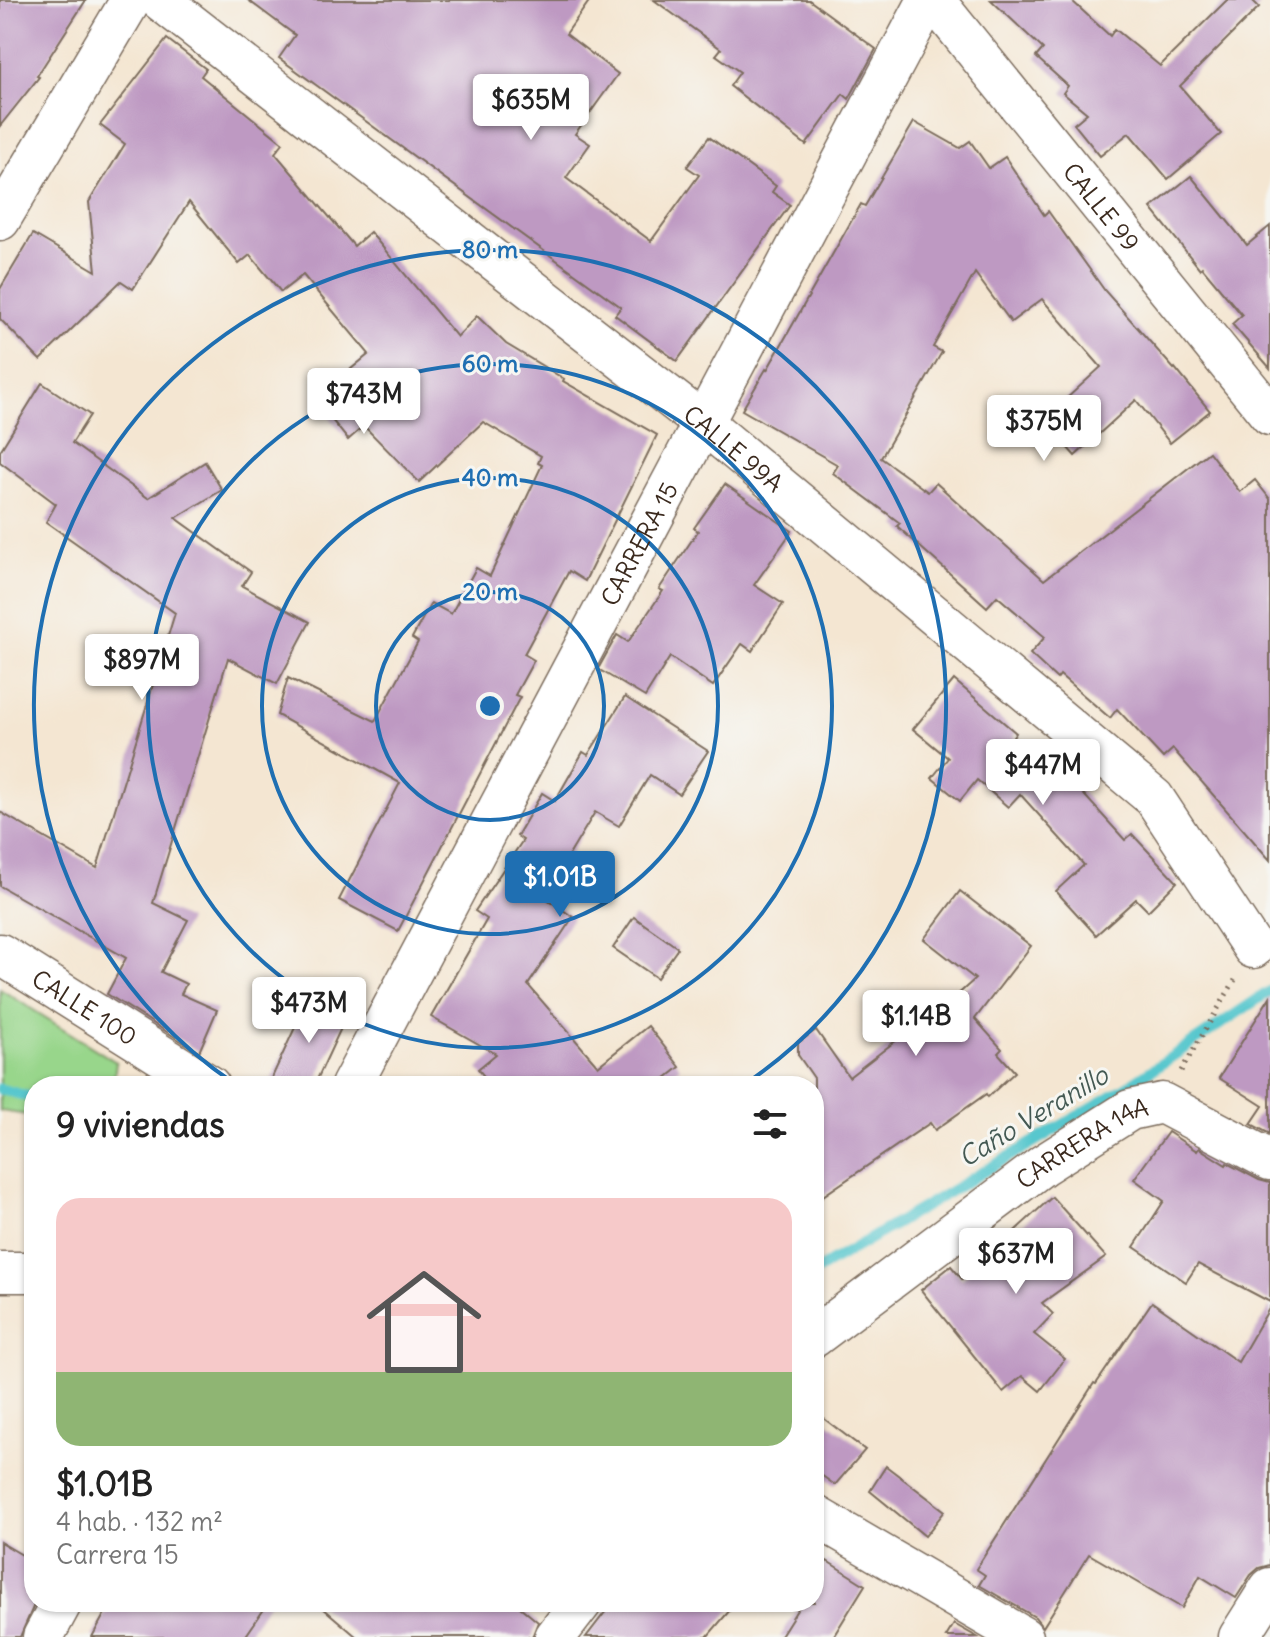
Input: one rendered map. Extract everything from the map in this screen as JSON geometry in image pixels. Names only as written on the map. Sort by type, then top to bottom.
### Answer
[{"type":"street","points":[[0,220],[131,0]]},
{"type":"street","name":"CALLE 99A","points":[[160,0],[702,422],[1154,798],[1253,948]]},
{"type":"street","name":"CARRERA 15","points":[[356,1076],[702,422],[931,0]]},
{"type":"street","name":"CALLE 99","points":[[931,0],[1270,415]]},
{"type":"street","name":"CALLE 100","points":[[0,954],[194,1076]]},
{"type":"street","points":[[1171,1089],[1270,1160]]},
{"type":"street","name":"CARRERA 14A","points":[[824,1329],[1043,1165],[1130,1110],[1171,1089]]},
{"type":"street","points":[[0,1272],[24,1272]]},
{"type":"street","points":[[824,1521],[1023,1637]]},
{"type":"street","points":[[1239,1637],[1270,1588]]},
{"type":"street","points":[[43,1637],[57,1612]]},
{"type":"street","points":[[555,1637],[574,1612]]},
{"type":"path","points":[[1171,1089],[1224,999]]},
{"type":"green space","points":[[0,989],[116,1062],[114,1076],[24,1076],[24,1115],[0,1111]]},
{"type":"building","points":[[0,0],[86,0],[39,77],[0,126]]},
{"type":"building","points":[[248,0],[590,0],[566,34],[618,74],[575,134],[590,144],[566,178],[651,241],[699,175],[687,167],[709,137],[776,186],[772,192],[790,205],[677,361],[615,315],[621,307],[279,58],[295,35]]},
{"type":"building","points":[[654,0],[809,0],[876,49],[849,99],[843,94],[806,145],[730,86],[740,72],[716,55],[721,49]]},
{"type":"building","points":[[991,0],[1071,0],[1110,36],[1115,29],[1160,66],[1227,0],[1252,0],[1259,7],[1180,86],[1221,134],[1168,179],[1129,133],[1100,156],[1074,124],[1087,113],[1063,93],[1068,86],[1036,57],[1043,49]]},
{"type":"building","points":[[167,39],[206,69],[201,76],[283,143],[275,153],[354,246],[370,232],[457,337],[477,316],[506,344],[657,435],[585,581],[569,571],[524,654],[534,660],[515,695],[520,697],[398,931],[339,900],[400,783],[277,715],[288,678],[375,721],[418,642],[412,638],[431,603],[451,614],[476,568],[490,576],[542,465],[538,463],[541,456],[483,422],[419,482],[364,426],[348,440],[315,399],[369,354],[303,275],[281,292],[250,255],[239,264],[189,202],[133,289],[121,281],[40,360],[0,319],[0,289],[33,234],[96,271],[89,202],[125,144],[100,125]]},
{"type":"building","points":[[914,122],[960,148],[970,141],[989,168],[1005,157],[1044,215],[1048,211],[1105,291],[1210,411],[1170,443],[1136,400],[1075,456],[1043,420],[1101,367],[1042,299],[1011,322],[975,273],[933,347],[942,352],[881,458],[928,492],[936,483],[1044,580],[1209,452],[1240,492],[1255,480],[1270,499],[1270,860],[1173,749],[1163,758],[1117,709],[1110,718],[1060,675],[1057,679],[1030,654],[1045,637],[997,596],[987,607],[897,526],[900,523],[833,473],[838,465],[742,410],[861,204],[865,206]]},
{"type":"building","points":[[1191,176],[1247,245],[1270,226],[1270,368],[1232,324],[1242,315],[1151,208]]},
{"type":"building","points":[[42,383],[90,415],[72,443],[148,498],[205,462],[222,490],[176,518],[251,572],[242,586],[310,622],[277,684],[228,658],[153,903],[188,920],[161,972],[186,984],[181,994],[217,1010],[199,1052],[107,994],[126,958],[0,886],[0,812],[97,868],[175,613],[46,522],[56,504],[0,462],[0,451]]},
{"type":"building","points":[[725,484],[792,531],[754,585],[783,604],[752,651],[742,644],[713,686],[670,657],[645,697],[598,669],[617,635],[628,642],[663,591],[659,589],[698,531],[694,528]]},
{"type":"building","points":[[954,680],[1016,733],[1013,737],[1063,781],[1068,777],[1125,840],[1132,834],[1177,882],[1148,911],[1136,899],[1096,935],[1056,891],[1084,865],[1020,794],[1008,807],[977,780],[960,801],[932,778],[948,758],[913,729]]},
{"type":"building","points":[[625,697],[708,751],[679,794],[650,775],[619,826],[595,812],[544,897],[573,917],[528,985],[598,1066],[648,1026],[680,1067],[669,1076],[484,1076],[478,1069],[496,1054],[431,1017],[487,919],[475,911],[523,840],[517,836],[542,793],[555,801],[583,752],[588,755]]},
{"type":"building","points":[[960,891],[1031,946],[975,1019],[1002,1049],[998,1053],[1015,1072],[988,1097],[986,1094],[935,1130],[930,1123],[824,1195],[824,1076],[813,1076],[798,1055],[798,1043],[816,1030],[849,1077],[911,1029],[914,1034],[975,979],[924,939]]},
{"type":"building","points":[[634,917],[678,948],[657,978],[613,948]]},
{"type":"building","points":[[310,995],[348,1013],[319,1076],[273,1076]]},
{"type":"building","points":[[1270,997],[1270,1134],[1251,1124],[1263,1106],[1219,1078]]},
{"type":"building","points":[[1168,1132],[1197,1151],[1199,1148],[1226,1165],[1270,1183],[1270,1302],[1198,1264],[1186,1282],[1134,1247],[1164,1201],[1134,1179]]},
{"type":"building","points":[[1052,1197],[1106,1257],[1042,1303],[1053,1314],[1034,1334],[1065,1359],[1040,1391],[1022,1376],[1003,1392],[921,1290],[951,1266],[962,1279]]},
{"type":"building","points":[[1152,1302],[1238,1362],[1270,1307],[1270,1565],[1259,1568],[1251,1575],[1236,1598],[1200,1576],[1182,1608],[1089,1554],[1043,1627],[1035,1617],[979,1585],[985,1575],[976,1569],[1094,1383]]},
{"type":"building","points":[[824,1419],[865,1450],[835,1485],[824,1477]]},
{"type":"building","points":[[886,1466],[945,1511],[925,1536],[870,1491]]},
{"type":"building","points":[[0,1542],[24,1556],[24,1612],[31,1612],[20,1637],[0,1637]]},
{"type":"building","points":[[827,1561],[865,1585],[833,1637],[780,1637],[796,1612],[824,1612],[824,1566]]},
{"type":"building","points":[[106,1612],[262,1612],[245,1637],[92,1637]]},
{"type":"building","points":[[328,1612],[526,1612],[538,1622],[532,1637],[357,1637]]},
{"type":"building","points":[[605,1612],[728,1612],[707,1637],[586,1637]]},
{"type":"building","points":[[954,1624],[977,1637],[946,1637]]},
{"type":"waterway","name":"Caño Veranillo","points":[[824,1266],[1125,1088],[1270,991]]},
{"type":"waterway","name":"Caño Veranillo","points":[[0,1089],[24,1095]]}]
